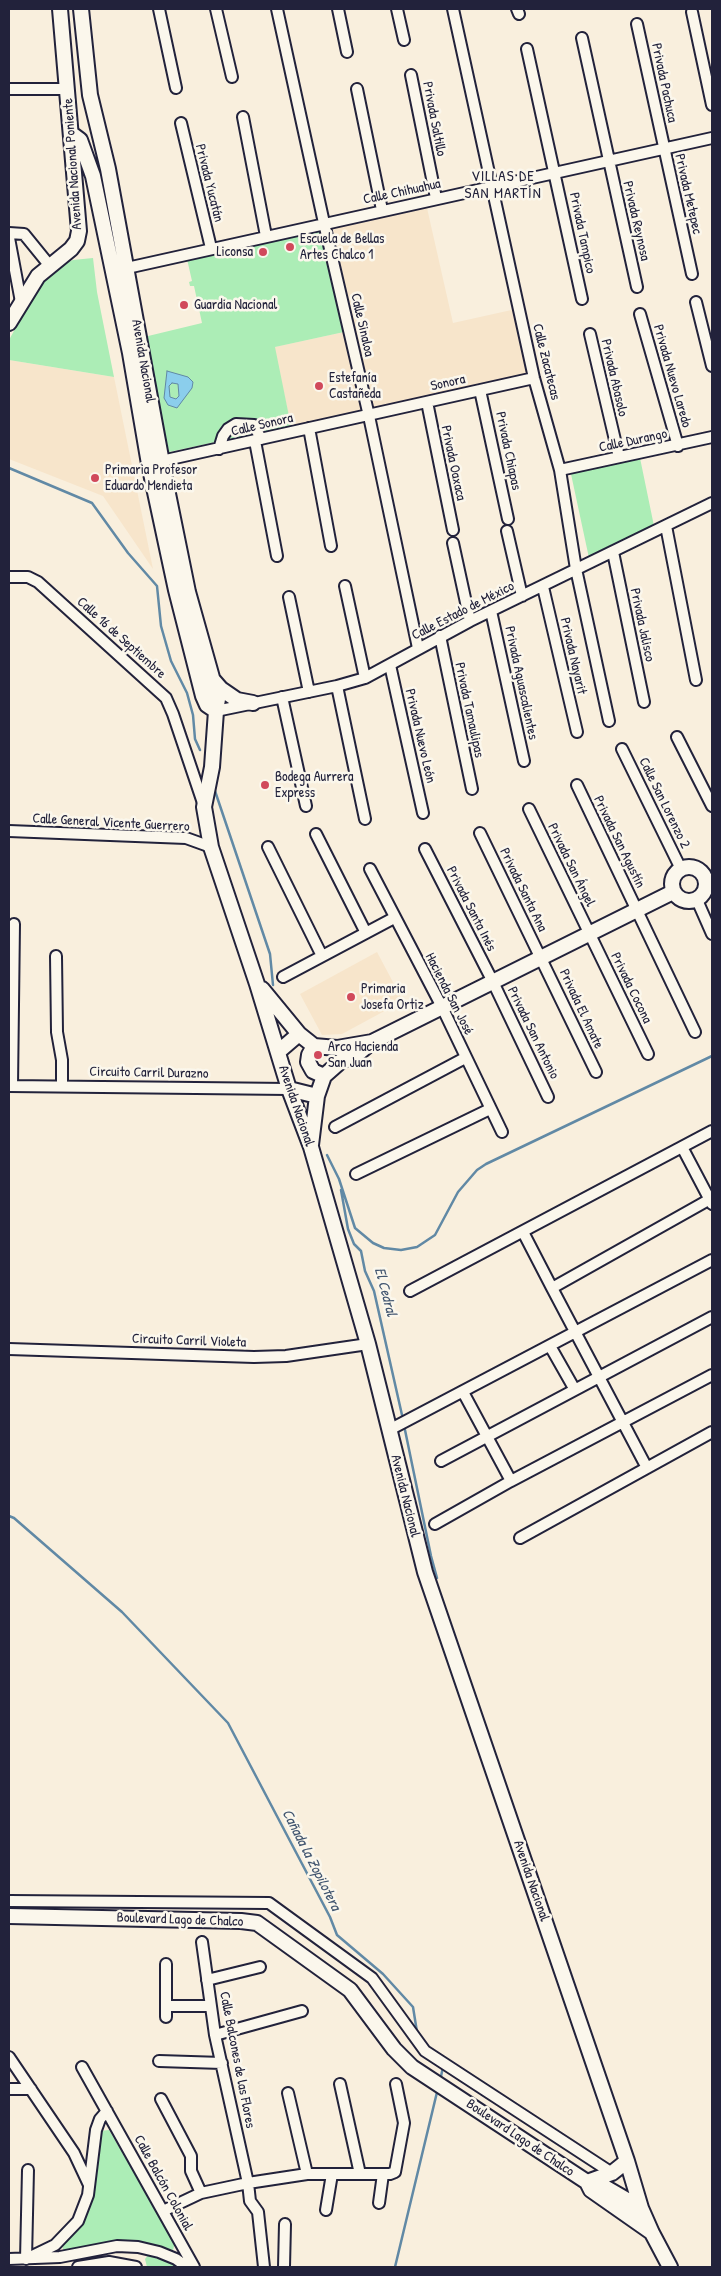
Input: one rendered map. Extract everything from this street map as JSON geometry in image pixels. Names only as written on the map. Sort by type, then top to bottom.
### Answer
[{"type":"main road","name":"Avenida Nacional Poniente","points":[[9,323],[38,276],[71,249],[77,241],[79,230],[60,9]]},
{"type":"main road","name":"Avenida Nacional","points":[[81,9],[90,95],[108,169],[126,268],[176,590],[203,696],[207,705],[216,711]]},
{"type":"main road","name":"Avenida Nacional","points":[[72,134],[80,140],[93,176],[130,354],[155,462],[188,592],[218,699],[212,767],[204,807],[212,847],[289,1089],[311,1147],[368,1344],[425,1572],[642,2208],[652,2233],[670,2267]]},
{"type":"main road","points":[[211,678],[221,690],[237,700],[253,703]]},
{"type":"main road","points":[[681,869],[696,869],[708,874],[704,892],[696,900],[681,900],[673,892],[674,876],[681,869]]},
{"type":"main road","points":[[311,1147],[317,1096],[324,1076],[341,1062],[356,1055],[372,1042],[673,892]]},
{"type":"main road","points":[[257,984],[299,1034],[314,1046],[337,1048],[372,1042]]},
{"type":"main road","points":[[278,1052],[299,1034]]},
{"type":"main road","points":[[314,1046],[309,1055],[308,1062],[313,1071],[324,1076]]},
{"type":"main road","points":[[289,1089],[317,1096]]},
{"type":"main road","name":"Boulevard Lago de Chalco","points":[[9,1916],[241,1921],[257,1923],[350,1990],[394,2049],[412,2067],[587,2182],[603,2186],[642,2208]]},
{"type":"main road","points":[[587,2182],[612,2173],[627,2161]]},
{"type":"main road","name":"Boulevard Lago de Chalco","points":[[587,2182],[591,2190],[652,2233]]},
{"type":"street","points":[[159,9],[176,88]]},
{"type":"street","points":[[216,9],[232,77]]},
{"type":"street","name":"Calle Sinaloa","points":[[277,9],[369,416],[418,648]]},
{"type":"street","points":[[338,9],[347,52]]},
{"type":"street","points":[[397,9],[404,40]]},
{"type":"street","name":"Calle Zacatecas","points":[[453,9],[534,378],[560,470],[576,569],[609,722]]},
{"type":"street","points":[[692,12],[712,105]]},
{"type":"street","name":"Privada Pachuca","points":[[638,24],[664,148]]},
{"type":"street","name":"Privada Reynosa","points":[[582,38],[637,287]]},
{"type":"street","name":"Privada Tampico","points":[[528,49],[582,299]]},
{"type":"street","name":"Privada Saltillo","points":[[411,75],[436,198]]},
{"type":"street","points":[[9,89],[67,89]]},
{"type":"street","points":[[357,89],[382,210]]},
{"type":"street","points":[[243,117],[266,236]]},
{"type":"street","name":"Privada Yucatán","points":[[181,124],[211,248]]},
{"type":"street","name":"Calle Chihuahua","points":[[126,268],[712,138]]},
{"type":"street","name":"Privada Metepec","points":[[664,148],[692,274]]},
{"type":"street","points":[[9,233],[24,234],[50,266]]},
{"type":"street","points":[[9,238],[21,302]]},
{"type":"street","points":[[696,302],[712,366]]},
{"type":"street","name":"Privada Nuevo Laredo","points":[[640,314],[678,446]]},
{"type":"street","name":"Privada Abasolo","points":[[590,334],[619,457]]},
{"type":"street","name":"Sonora","points":[[369,416],[534,378]]},
{"type":"street","name":"Privada Chiapas","points":[[480,390],[508,519]]},
{"type":"street","name":"Privada Oaxaca","points":[[427,402],[453,530]]},
{"type":"street","name":"Calle Sonora","points":[[155,462],[369,416]]},
{"type":"street","points":[[219,449],[223,436],[228,429],[236,424],[254,425],[277,556]]},
{"type":"street","points":[[309,428],[331,546]]},
{"type":"street","name":"Calle Durango","points":[[560,470],[678,446],[712,437]]},
{"type":"street","name":"Calle Estado de México","points":[[216,711],[337,686],[365,678],[390,666],[440,636],[712,503]]},
{"type":"street","points":[[666,526],[696,680]]},
{"type":"street","points":[[507,531],[522,596]]},
{"type":"street","points":[[453,543],[470,621]]},
{"type":"street","name":"Privada Jalisco","points":[[613,552],[644,702]]},
{"type":"street","name":"Calle 16 de Septiembre","points":[[9,577],[28,577],[38,582],[166,698],[204,807]]},
{"type":"street","points":[[345,586],[365,678]]},
{"type":"street","name":"Privada Nayarit","points":[[543,587],[577,732]]},
{"type":"street","points":[[289,597],[309,692]]},
{"type":"street","name":"Privada Aguascalientes","points":[[491,611],[524,761]]},
{"type":"street","name":"Privada Tamaulipas","points":[[440,636],[472,789]]},
{"type":"street","name":"Privada Nuevo León","points":[[390,666],[423,813]]},
{"type":"street","points":[[337,686],[365,820]]},
{"type":"street","points":[[282,697],[306,806]]},
{"type":"street","points":[[677,737],[712,806]]},
{"type":"street","name":"Calle San Lorenzo 2","points":[[622,749],[681,869]]},
{"type":"street","name":"Privada San Agustín","points":[[577,786],[695,1032]]},
{"type":"street","name":"Privada San Ángel","points":[[529,809],[589,934]]},
{"type":"street","name":"Calle General Vicente Guerrero","points":[[9,831],[186,838],[212,847]]},
{"type":"street","points":[[316,834],[366,933]]},
{"type":"street","name":"Privada Santa Ana","points":[[480,834],[541,958]]},
{"type":"street","points":[[268,847],[322,956]]},
{"type":"street","name":"Privada Santa Inés","points":[[425,849],[493,982]]},
{"type":"street","name":"Hacienda San José","points":[[370,869],[442,1007],[502,1132]]},
{"type":"street","points":[[696,900],[712,934]]},
{"type":"street","points":[[283,977],[394,918]]},
{"type":"street","points":[[10,1086],[14,924]]},
{"type":"street","name":"Privada Cocona","points":[[589,934],[648,1054]]},
{"type":"street","points":[[56,956],[57,1032],[62,1060],[62,1085]]},
{"type":"street","name":"Privada El Amate","points":[[541,958],[596,1072]]},
{"type":"street","name":"Privada San Antonio","points":[[493,982],[548,1097]]},
{"type":"street","points":[[335,1127],[465,1058]]},
{"type":"street","name":"Circuito Carril Durazno","points":[[10,1086],[62,1085],[289,1089]]},
{"type":"street","points":[[356,1174],[490,1109]]},
{"type":"street","points":[[410,1291],[712,1131]]},
{"type":"street","points":[[552,1288],[711,1201],[682,1148]]},
{"type":"street","points":[[522,1232],[647,1468]]},
{"type":"street","points":[[389,1430],[712,1260]]},
{"type":"street","points":[[441,1461],[712,1317]]},
{"type":"street","name":"Circuito Carril Violeta","points":[[9,1349],[254,1357],[286,1356],[368,1344]]},
{"type":"street","points":[[550,1346],[575,1390]]},
{"type":"street","points":[[436,1524],[511,1481],[712,1375]]},
{"type":"street","points":[[463,1392],[511,1481]]},
{"type":"street","points":[[520,1538],[712,1432]]},
{"type":"street","points":[[9,1901],[269,1903],[372,1978],[425,2051],[612,2173]]},
{"type":"street","name":"Calle Balcones de las Flores","points":[[202,1942],[215,2034],[248,2183],[250,2201],[258,2212],[264,2267]]},
{"type":"street","points":[[166,1964],[166,2011],[211,2006]]},
{"type":"street","points":[[207,1980],[260,1967]]},
{"type":"street","points":[[215,2034],[302,2011]]},
{"type":"street","points":[[9,2057],[74,2153],[89,2185]]},
{"type":"street","points":[[159,2061],[222,2062]]},
{"type":"street","name":"Calle Balcón Colonial","points":[[82,2067],[194,2267]]},
{"type":"street","points":[[340,2084],[360,2174]]},
{"type":"street","points":[[162,2211],[201,2193],[248,2183],[307,2174],[383,2174],[395,2172],[404,2123],[396,2084]]},
{"type":"street","points":[[9,2089],[31,2089]]},
{"type":"street","points":[[288,2093],[307,2174]]},
{"type":"street","points":[[161,2099],[191,2156],[191,2171],[201,2193]]},
{"type":"street","points":[[26,2259],[56,2245],[78,2221],[88,2195],[96,2130],[100,2119],[107,2111]]},
{"type":"street","points":[[26,2259],[28,2170]]},
{"type":"street","points":[[326,2210],[332,2174]]},
{"type":"street","points":[[379,2203],[383,2174]]},
{"type":"street","points":[[284,2267],[285,2224]]},
{"type":"street","points":[[56,2245],[61,2262]]},
{"type":"street","points":[[9,2259],[61,2262],[117,2246],[138,2247],[176,2259],[187,2267]]},
{"type":"street","points":[[78,2267],[109,2262],[136,2267],[138,2247]]},
{"type":"shaded area","points":[[427,208],[453,323],[516,309],[531,375],[373,411],[333,229]]},
{"type":"shaded area","name":"Estefanía Castañeda","points":[[344,332],[361,410],[291,426],[274,347]]},
{"type":"shaded area","name":"Primaria Profesor Eduardo Mendieta","points":[[9,360],[114,377],[153,569],[103,496],[9,459]]},
{"type":"shaded area","name":"Primaria Josefa Ortiz","points":[[377,952],[403,1001],[342,1034],[322,1035],[300,994]]},
{"type":"green space","points":[[322,229],[344,332],[275,347],[291,426],[169,452],[144,337],[202,323],[194,286],[190,286],[189,282],[192,281],[187,259]]},
{"type":"green space","points":[[93,258],[97,292],[114,377],[9,360],[9,340],[41,281],[63,264],[73,260]]},
{"type":"green space","points":[[640,458],[654,526],[589,558],[571,474]]},
{"type":"green space","points":[[109,2130],[175,2243],[173,2250],[167,2251],[147,2245],[65,2254],[62,2246],[80,2226],[91,2205],[100,2131]]},
{"type":"green space","points":[[149,2254],[176,2267],[147,2267],[145,2259]]},
{"type":"water","points":[[167,371],[188,377],[193,382],[192,388],[177,408],[168,405],[164,398]],"holes":[[[172,383],[178,384],[179,396],[176,399],[170,397],[169,386]]]},
{"type":"waterway","points":[[9,468],[92,503],[128,553],[157,586],[161,626],[171,661],[187,693],[193,715],[195,739],[200,750]]},
{"type":"waterway","points":[[215,791],[270,954],[273,985]]},
{"type":"waterway","points":[[327,1155],[339,1179],[355,1228],[373,1243],[384,1248],[401,1250],[417,1247],[435,1235],[458,1192],[477,1170],[486,1164],[712,1056]]},
{"type":"waterway","name":"El Cedral","points":[[341,1190],[348,1229],[354,1244],[361,1251],[365,1271],[374,1291],[402,1415]]},
{"type":"waterway","name":"El Cedral","points":[[405,1430],[437,1578]]},
{"type":"waterway","name":"Cañada la Zopilotera","points":[[9,1516],[14,1518],[122,1612],[228,1723],[330,1917],[337,1935],[383,1974],[413,2007],[417,2032]]},
{"type":"waterway","name":"Cañada la Zopilotera","points":[[440,2081],[443,2067]]},
{"type":"waterway","name":"Cañada la Zopilotera","points":[[395,2267],[438,2088]]},
{"type":"place","name":"Escuela de Bellas Artes Chalco 1","points":[[290,247]]},
{"type":"place","name":"Liconsa","points":[[263,252]]},
{"type":"place","name":"Guardia Nacional","points":[[184,305]]},
{"type":"place","name":"Estefanía Castañeda","points":[[319,386]]},
{"type":"place","name":"Primaria Profesor Eduardo Mendieta","points":[[95,478]]},
{"type":"place","name":"Bodega Aurrera Express","points":[[265,785]]},
{"type":"place","name":"Primaria Josefa Ortiz","points":[[351,997]]},
{"type":"place","name":"Arco Hacienda San Juan","points":[[318,1055]]},
{"type":"district","name":"VILLAS DE SAN MARTÍN","points":[[503,186]]}]
